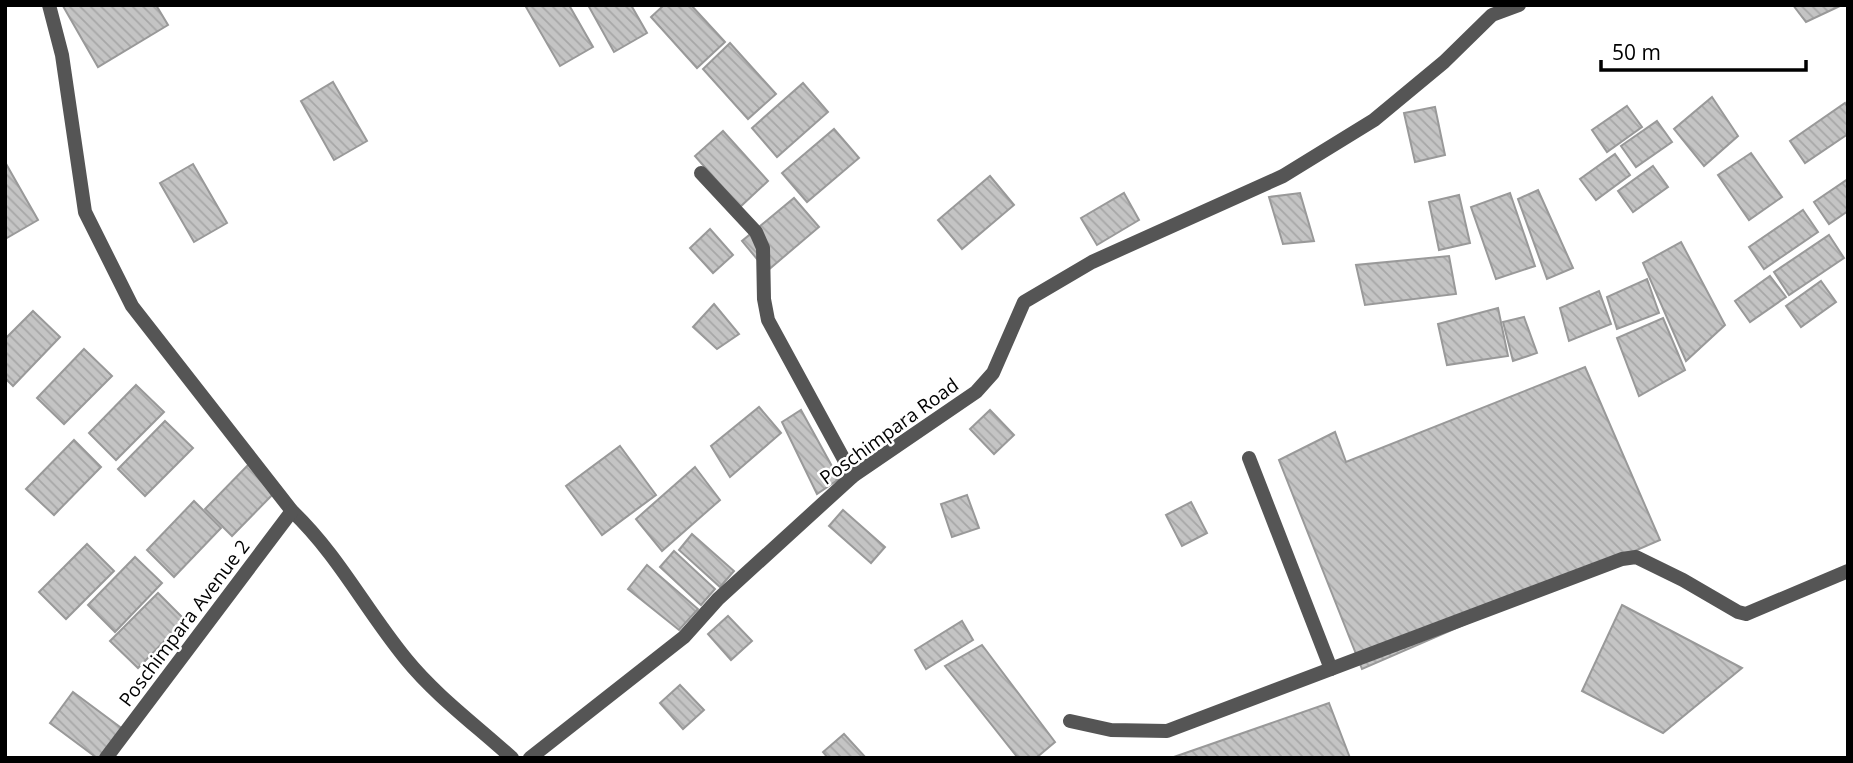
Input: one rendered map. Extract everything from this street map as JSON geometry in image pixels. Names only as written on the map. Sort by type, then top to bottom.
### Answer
[{"type":"street","points":[[49,5],[62,55],[85,212],[132,306],[292,511],[317,534],[389,637],[422,677],[512,758]]},
{"type":"street","name":"Poschimpara Road","points":[[530,758],[684,637],[718,599],[853,476],[976,392],[993,373],[1024,302],[1092,262],[1283,176],[1374,120],[1444,62],[1492,15],[1520,5]]},
{"type":"street","points":[[701,173],[756,232],[762,248],[764,299],[768,320],[853,476]]},
{"type":"street","points":[[1249,458],[1331,669]]},
{"type":"street","name":"Poschimpara Avenue 2","points":[[106,758],[292,511]]},
{"type":"street","points":[[1070,721],[1111,730],[1167,731],[1622,559],[1636,557],[1746,614],[1848,571]]},
{"type":"building","points":[[156,5],[168,25],[98,67],[63,6]]},
{"type":"building","points":[[569,5],[593,47],[560,66],[526,7]]},
{"type":"building","points":[[588,5],[631,5],[647,33],[614,52]]},
{"type":"building","points":[[664,5],[691,5],[725,42],[697,68],[651,17]]},
{"type":"building","points":[[1793,5],[1842,5],[1806,22]]},
{"type":"building","points":[[730,43],[776,94],[748,119],[703,69]]},
{"type":"building","points":[[333,82],[367,141],[334,160],[301,101]]},
{"type":"building","points":[[803,83],[828,112],[777,157],[752,128]]},
{"type":"building","points":[[1712,97],[1738,136],[1704,166],[1674,129]]},
{"type":"building","points":[[1845,103],[1848,108],[1848,134],[1805,163],[1790,141]]},
{"type":"building","points":[[1627,106],[1642,127],[1607,152],[1592,130]]},
{"type":"building","points":[[1435,107],[1445,155],[1415,162],[1404,113]]},
{"type":"building","points":[[1657,121],[1672,142],[1636,167],[1621,146]]},
{"type":"building","points":[[834,129],[859,158],[807,202],[782,173]]},
{"type":"building","points":[[723,131],[768,181],[740,207],[695,156]]},
{"type":"building","points":[[1751,153],[1782,197],[1749,220],[1718,175]]},
{"type":"building","points":[[1615,154],[1630,175],[1596,200],[1580,179]]},
{"type":"building","points":[[5,162],[38,220],[5,239]]},
{"type":"building","points":[[193,164],[227,223],[194,242],[160,183]]},
{"type":"building","points":[[1653,166],[1668,187],[1633,212],[1618,191]]},
{"type":"building","points":[[990,176],[1014,205],[962,249],[938,220]]},
{"type":"building","points":[[1848,179],[1848,211],[1829,224],[1814,202]]},
{"type":"building","points":[[1538,190],[1573,268],[1547,279],[1518,199]]},
{"type":"building","points":[[1124,193],[1139,220],[1097,245],[1081,218]]},
{"type":"building","points":[[1300,193],[1314,241],[1283,244],[1269,197]]},
{"type":"building","points":[[1510,193],[1535,266],[1496,279],[1471,207]]},
{"type":"building","points":[[1459,195],[1470,243],[1439,250],[1429,202]]},
{"type":"building","points":[[794,198],[819,227],[767,271],[742,241]]},
{"type":"building","points":[[1803,210],[1818,232],[1764,269],[1749,247]]},
{"type":"building","points":[[710,229],[733,255],[713,273],[690,248]]},
{"type":"building","points":[[1829,235],[1844,258],[1789,295],[1774,272]]},
{"type":"building","points":[[1681,242],[1725,325],[1686,361],[1643,263]]},
{"type":"building","points":[[1449,256],[1456,294],[1365,305],[1356,265]]},
{"type":"building","points":[[1770,276],[1786,297],[1750,322],[1735,301]]},
{"type":"building","points":[[1647,279],[1659,313],[1617,329],[1607,297]]},
{"type":"building","points":[[1821,281],[1836,302],[1801,327],[1786,306]]},
{"type":"building","points":[[1599,291],[1611,324],[1569,341],[1560,308]]},
{"type":"building","points":[[714,304],[739,334],[717,349],[693,327]]},
{"type":"building","points":[[1498,308],[1508,356],[1447,365],[1438,324]]},
{"type":"building","points":[[33,311],[60,337],[13,386],[5,378],[5,339]]},
{"type":"building","points":[[1524,317],[1537,353],[1513,361],[1503,322]]},
{"type":"building","points":[[1663,318],[1685,370],[1639,396],[1617,338]]},
{"type":"building","points":[[84,349],[112,376],[64,424],[37,398]]},
{"type":"building","points":[[1585,367],[1660,540],[1362,669],[1279,460],[1335,432],[1346,462]]},
{"type":"building","points":[[136,385],[164,412],[116,460],[89,433]]},
{"type":"building","points":[[759,407],[781,433],[730,477],[711,446]]},
{"type":"building","points":[[801,410],[839,479],[817,494],[782,422]]},
{"type":"building","points":[[990,410],[1014,435],[994,454],[970,429]]},
{"type":"building","points":[[165,421],[193,448],[145,496],[118,469]]},
{"type":"building","points":[[74,440],[101,467],[54,515],[26,489]]},
{"type":"building","points":[[620,446],[656,495],[602,535],[566,486]]},
{"type":"building","points":[[253,460],[280,487],[232,536],[205,509]]},
{"type":"building","points":[[695,467],[720,500],[662,551],[636,519]]},
{"type":"building","points":[[967,495],[979,528],[952,537],[941,504]]},
{"type":"building","points":[[194,501],[221,528],[174,577],[147,550]]},
{"type":"building","points":[[1191,502],[1207,533],[1182,546],[1166,515]]},
{"type":"building","points":[[843,510],[885,547],[871,563],[829,526]]},
{"type":"building","points":[[692,534],[734,571],[720,587],[679,550]]},
{"type":"building","points":[[87,544],[114,571],[66,619],[39,592]]},
{"type":"building","points":[[674,551],[715,589],[701,605],[660,567]]},
{"type":"building","points":[[135,557],[162,583],[115,632],[88,605]]},
{"type":"building","points":[[647,565],[698,609],[679,630],[628,589]]},
{"type":"building","points":[[158,593],[185,620],[138,668],[110,641]]},
{"type":"building","points":[[1622,605],[1742,668],[1663,733],[1582,691]]},
{"type":"building","points":[[728,616],[752,641],[731,660],[708,634]]},
{"type":"building","points":[[962,621],[973,640],[926,669],[915,650]]},
{"type":"building","points":[[982,645],[1055,742],[1036,758],[1018,758],[945,666]]},
{"type":"building","points":[[680,685],[704,710],[683,729],[660,703]]},
{"type":"building","points":[[73,692],[128,733],[109,758],[97,758],[50,723]]},
{"type":"building","points":[[1329,703],[1350,758],[1171,758]]},
{"type":"building","points":[[844,734],[866,758],[828,758],[823,752]]}]
